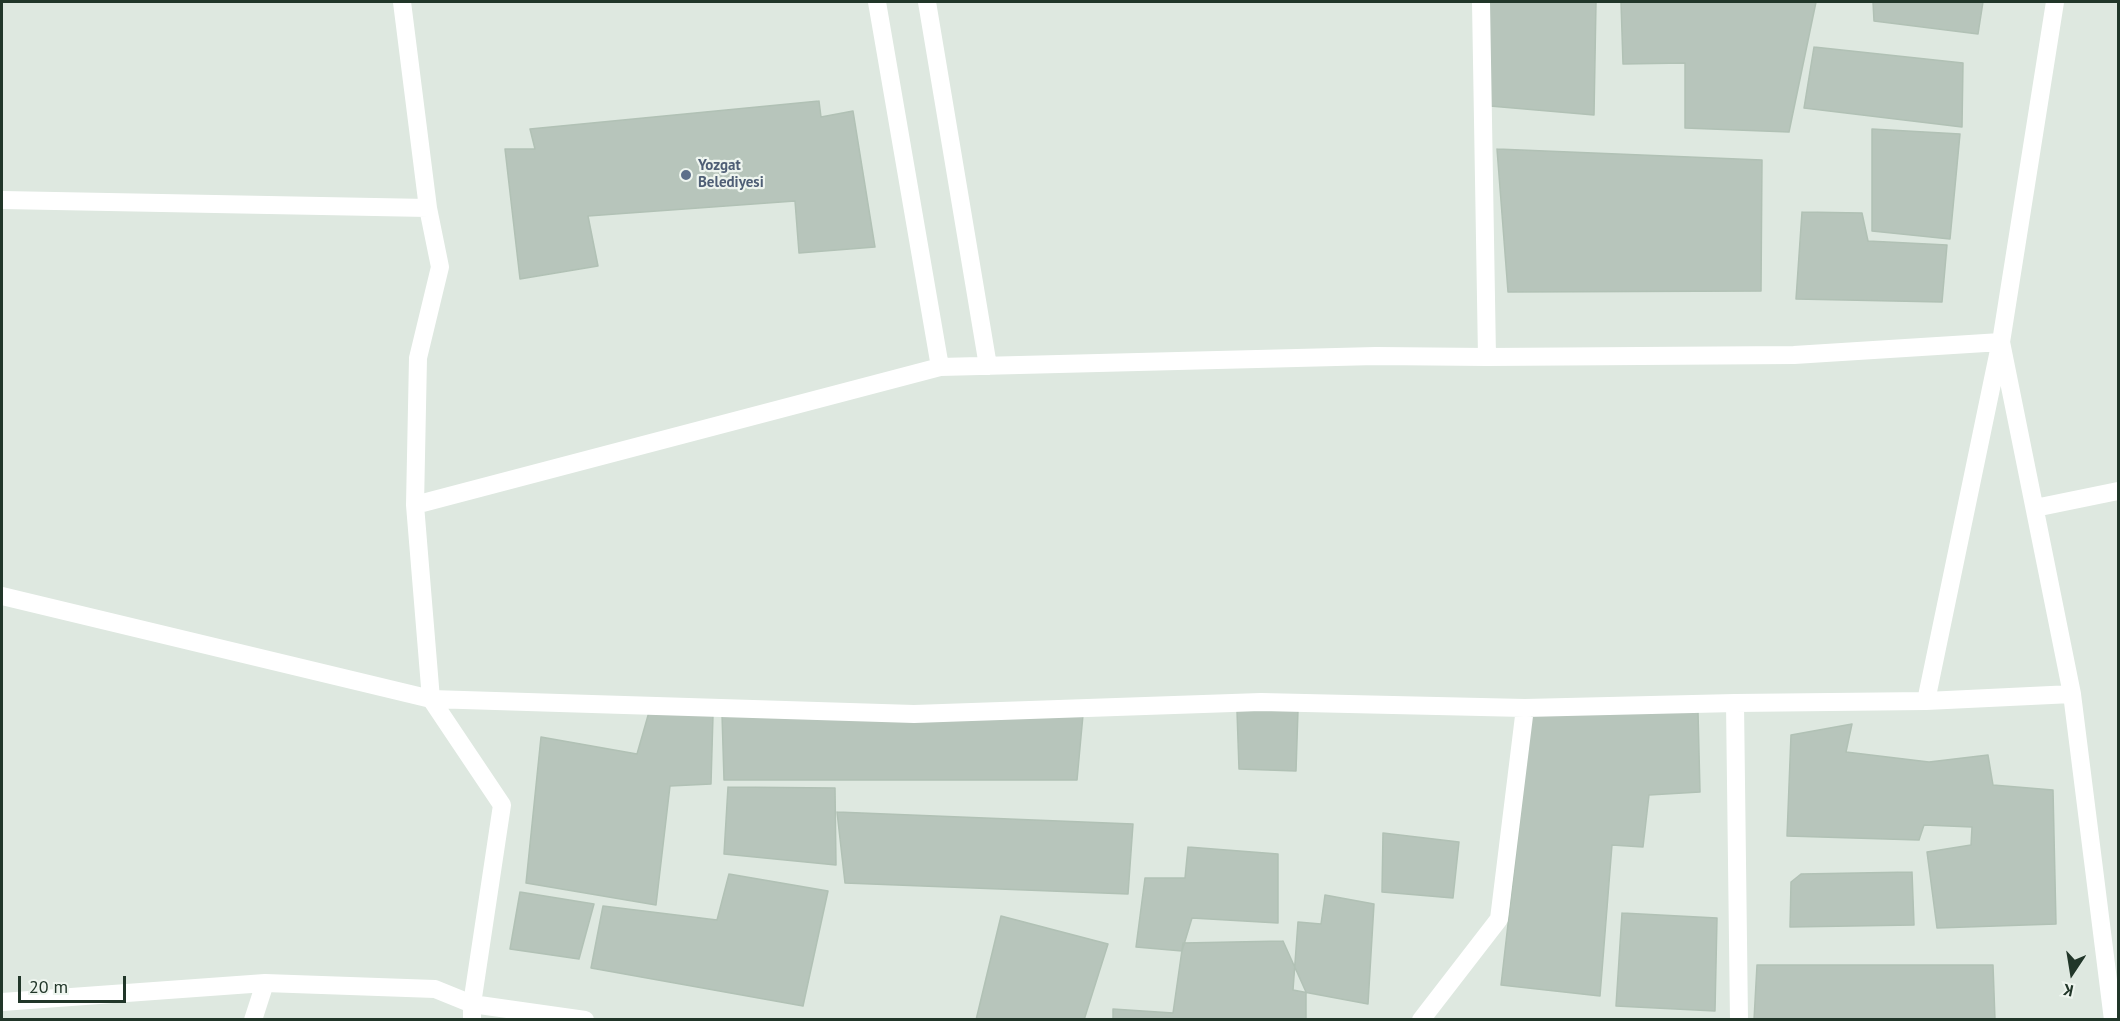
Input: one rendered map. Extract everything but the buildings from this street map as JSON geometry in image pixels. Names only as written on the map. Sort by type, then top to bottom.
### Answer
[{"type":"street","points":[[402,2],[428,208],[440,267],[418,358],[415,505],[431,699],[502,804],[472,1012]]},
{"type":"street","points":[[876,2],[940,367]]},
{"type":"street","points":[[927,2],[988,366]]},
{"type":"street","points":[[1481,2],[1487,357]]},
{"type":"street","points":[[1926,701],[2001,342],[2055,2]]},
{"type":"street","points":[[2,200],[428,208]]},
{"type":"street","points":[[415,505],[940,367],[1376,356],[1794,354],[2001,342]]},
{"type":"street","points":[[2001,342],[2072,694],[2113,1020]]},
{"type":"street","points":[[2034,508],[2118,491]]},
{"type":"street","points":[[2,596],[431,699],[914,714],[1261,702],[1525,708],[1926,701],[2072,694]]},
{"type":"street","points":[[1735,703],[1739,1020]]},
{"type":"street","points":[[1421,1020],[1499,919],[1525,708]]},
{"type":"street","points":[[253,1020],[265,983]]},
{"type":"street","points":[[2,1002],[265,983],[435,989],[472,1012],[585,1020]]},
{"type":"place","name":"Yozgat Belediyesi","points":[[686,175]]}]
